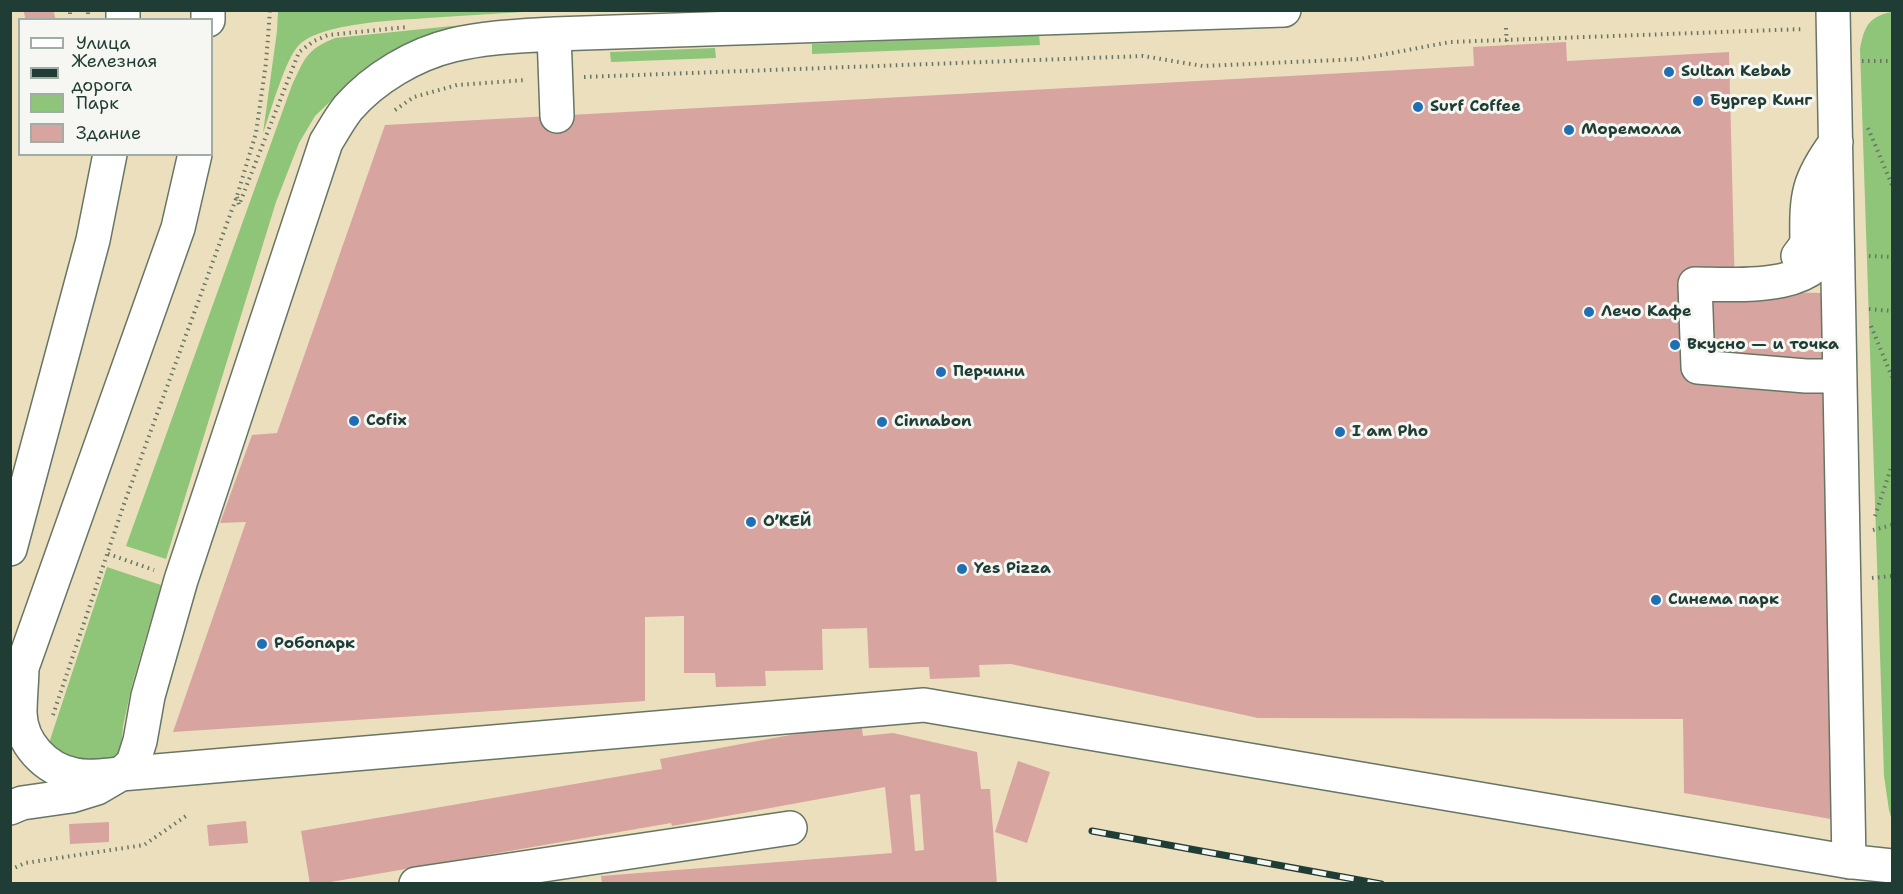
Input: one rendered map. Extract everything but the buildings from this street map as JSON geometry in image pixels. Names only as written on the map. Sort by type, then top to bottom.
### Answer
[{"type":"street","points":[[10,808],[22,803],[71,796],[97,788],[122,774],[133,763],[140,741],[148,696],[181,580],[326,142],[348,109],[375,82],[411,60],[452,45],[497,37],[1284,10]]},
{"type":"street","points":[[1834,19],[1840,376],[1841,650],[1849,862]]},
{"type":"street","points":[[554,34],[557,116]]},
{"type":"street","points":[[1836,142],[1829,184],[1828,242],[1817,264],[1803,274],[1779,282],[1695,284],[1698,367],[1806,376],[1840,376]]},
{"type":"street","points":[[10,549],[93,240],[110,156]]},
{"type":"street","points":[[195,156],[178,228],[19,674],[20,714],[26,736],[39,756],[55,768],[75,775],[122,774],[924,705],[1849,862],[1893,866]]},
{"type":"street","points":[[416,884],[790,828]]},
{"type":"path","points":[[39,756],[124,504],[237,196],[256,133],[266,63],[270,10]]},
{"type":"path","points":[[388,114],[414,97],[457,85],[556,78],[1143,56],[1203,66],[1360,59],[1450,42],[1834,19]]},
{"type":"path","points":[[1506,28],[1507,46]]},
{"type":"path","points":[[1856,60],[1893,61]]},
{"type":"path","points":[[1866,123],[1893,185]]},
{"type":"path","points":[[1862,256],[1893,257]]},
{"type":"path","points":[[1893,312],[1863,308],[1893,377]]},
{"type":"path","points":[[1893,465],[1870,530],[1893,525]]},
{"type":"path","points":[[1872,590],[1871,578],[1893,576]]},
{"type":"path","points":[[10,870],[25,863],[144,845],[186,816]]},
{"type":"green space","points":[[278,10],[539,11],[368,23],[347,26],[312,36],[294,51],[263,133]]},
{"type":"green space","points":[[1892,12],[1892,821],[1884,776],[1860,49],[1863,34],[1869,24],[1878,16]]},
{"type":"green space","points":[[501,21],[501,23],[418,40],[392,52],[364,69],[315,116],[299,143],[276,202],[166,559],[126,546],[292,85],[307,56],[335,38]]},
{"type":"green space","points":[[1039,34],[1040,45],[812,54],[812,44]]},
{"type":"green space","points":[[715,48],[716,58],[611,62],[610,52]]},
{"type":"green space","points":[[107,567],[161,585],[132,685],[123,726],[121,750],[115,761],[84,769],[49,743]]},
{"type":"railway","points":[[1092,831],[1381,884]]},
{"type":"place","name":"Sultan Kebab","points":[[1669,72]]},
{"type":"place","name":"Бургер Кинг","points":[[1698,101]]},
{"type":"place","name":"Surf Coffee","points":[[1418,107]]},
{"type":"place","name":"Моремолла","points":[[1569,130]]},
{"type":"place","name":"Лечо Кафе","points":[[1589,312]]},
{"type":"place","name":"Вкусно — и точка","points":[[1675,345]]},
{"type":"place","name":"Перчини","points":[[941,372]]},
{"type":"place","name":"Cofix","points":[[354,421]]},
{"type":"place","name":"Cinnabon","points":[[882,422]]},
{"type":"place","name":"I am Pho","points":[[1340,432]]},
{"type":"place","name":"О’КЕЙ","points":[[751,522]]},
{"type":"place","name":"Yes Pizza","points":[[962,569]]},
{"type":"place","name":"Синема парк","points":[[1656,600]]},
{"type":"place","name":"Робопарк","points":[[262,644]]}]
